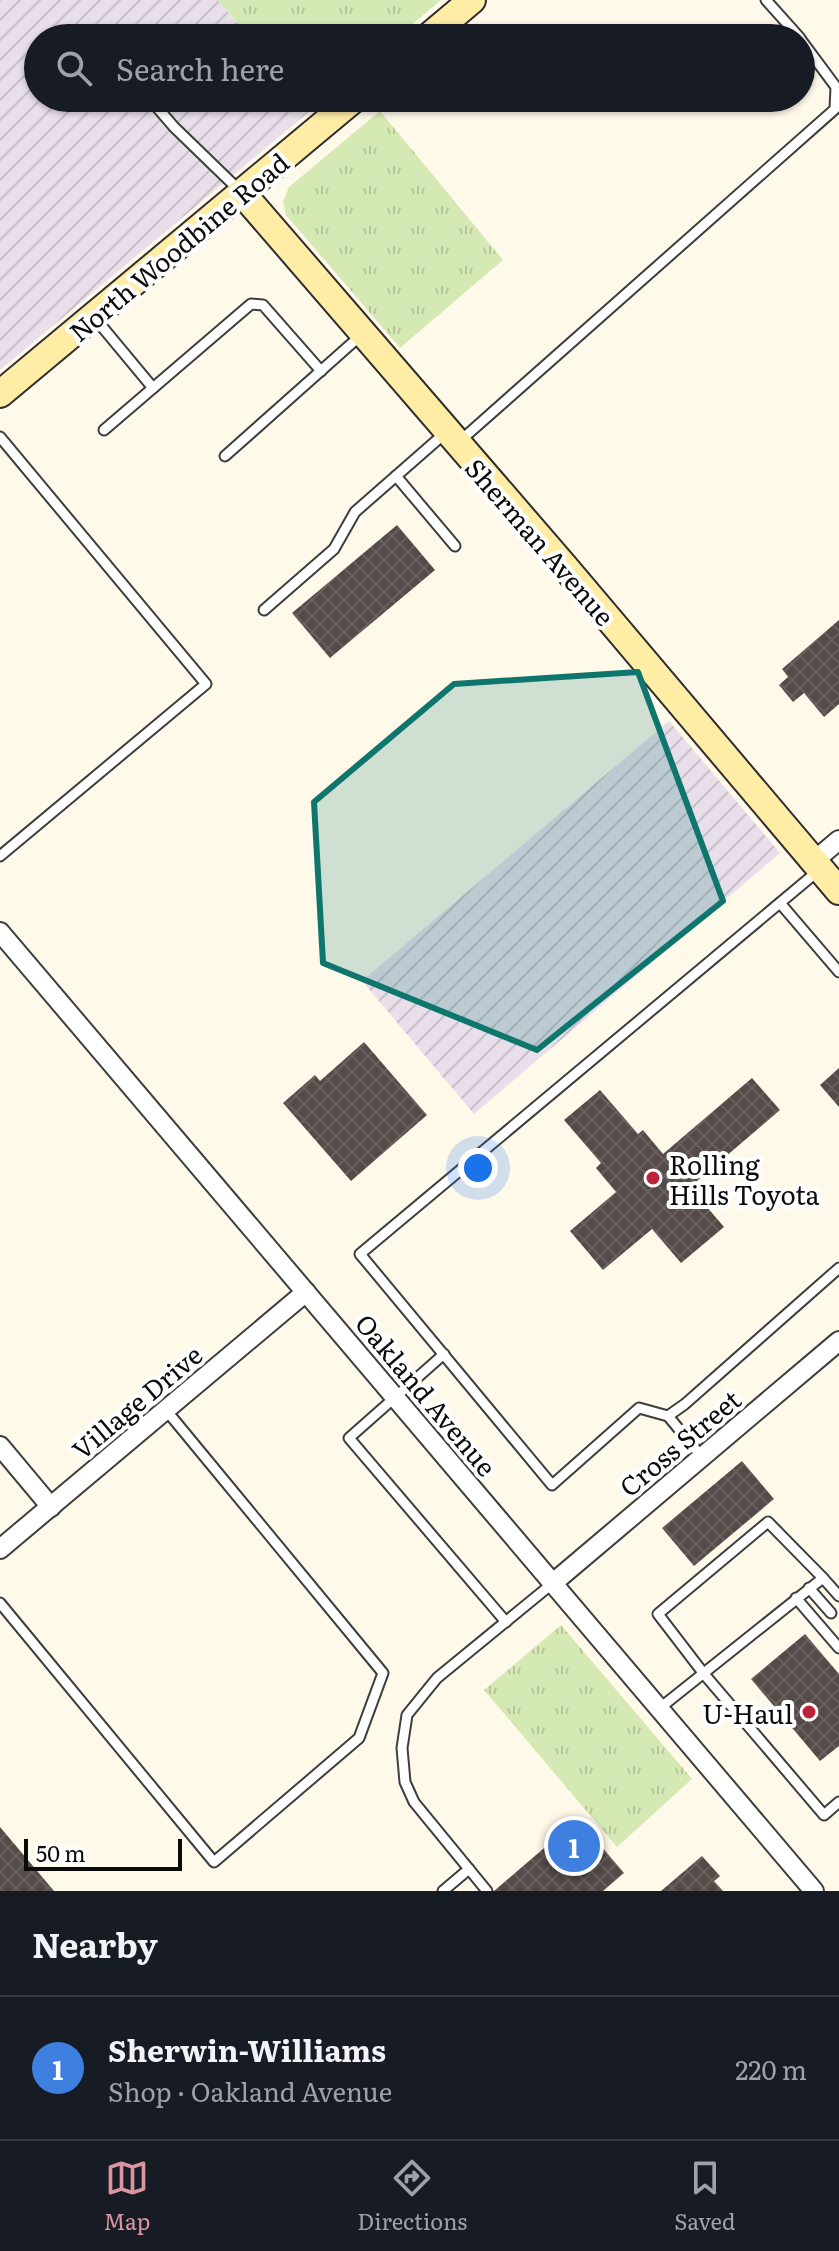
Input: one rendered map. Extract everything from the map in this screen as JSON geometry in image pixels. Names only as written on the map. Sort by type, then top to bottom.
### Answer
[{"type":"street","points":[[444,24],[472,0]]},
{"type":"street","name":"North Woodbine Road","points":[[0,394],[338,112]]},
{"type":"street","name":"Sherman Avenue","points":[[242,193],[839,891]]},
{"type":"street","points":[[817,865],[839,840]]},
{"type":"street","name":"Oakland Avenue","points":[[2,938],[814,1891]]},
{"type":"street","name":"Village Drive","points":[[0,1549],[306,1292]]},
{"type":"street","name":"Cross Street","points":[[553,1583],[839,1341]]},
{"type":"street","points":[[0,1446],[51,1507]]},
{"type":"lane","points":[[766,0],[787,24]]},
{"type":"lane","points":[[264,610],[334,549],[355,512],[396,476],[452,438],[835,109],[836,87],[815,59]]},
{"type":"lane","points":[[161,112],[242,193]]},
{"type":"lane","points":[[104,430],[251,304],[263,305],[321,371]]},
{"type":"lane","points":[[93,316],[153,388]]},
{"type":"lane","points":[[225,456],[363,334]]},
{"type":"lane","points":[[0,437],[206,684],[0,856]]},
{"type":"lane","points":[[396,476],[455,546]]},
{"type":"lane","points":[[702,1457],[668,1416],[639,1408],[552,1485],[360,1254],[780,903],[817,865]]},
{"type":"lane","points":[[780,903],[839,972]]},
{"type":"lane","points":[[668,1416],[839,1268]]},
{"type":"lane","points":[[444,1354],[349,1438],[506,1622]]},
{"type":"lane","points":[[0,1603],[214,1862],[359,1738],[383,1673],[166,1410]]},
{"type":"lane","points":[[839,1596],[768,1522],[658,1614],[704,1674],[824,1815],[839,1802]]},
{"type":"lane","points":[[660,1708],[823,1578]]},
{"type":"lane","points":[[487,1891],[414,1802],[405,1782],[402,1748],[407,1715],[437,1678],[553,1583]]},
{"type":"lane","points":[[809,1588],[831,1613]]},
{"type":"lane","points":[[796,1598],[839,1648]]},
{"type":"lane","points":[[443,1891],[469,1869]]},
{"type":"highlighted area","points":[[638,672],[723,901],[537,1050],[323,963],[314,802],[454,684]]},
{"type":"shaded area","points":[[0,0],[218,0],[238,24],[24,24],[24,112],[309,112],[0,370]]},
{"type":"shaded area","points":[[669,721],[780,853],[474,1114],[362,981]]},
{"type":"green space","points":[[218,0],[441,0],[413,24],[238,24]]},
{"type":"green space","points":[[381,112],[503,260],[400,348],[286,215],[283,202],[289,187]]},
{"type":"green space","points":[[561,1625],[692,1779],[617,1847],[484,1690]]},
{"type":"building","points":[[397,525],[435,570],[330,658],[292,613]]},
{"type":"building","points":[[839,620],[839,704],[824,717],[804,693],[793,702],[779,685],[788,677],[782,669]]},
{"type":"building","points":[[364,1042],[427,1115],[351,1181],[283,1103],[315,1075],[320,1081]]},
{"type":"building","points":[[839,1068],[839,1107],[820,1085]]},
{"type":"building","name":"Rolling Hills Toyota","points":[[752,1078],[780,1110],[690,1187],[724,1227],[681,1263],[652,1229],[603,1270],[570,1231],[616,1192],[596,1168],[601,1163],[564,1120],[600,1090],[638,1134],[643,1130],[663,1154]]},
{"type":"building","points":[[742,1461],[774,1499],[694,1566],[662,1528]]},
{"type":"building","name":"U-Haul","points":[[805,1634],[839,1674],[839,1746],[820,1761],[751,1679]]},
{"type":"building","points":[[578,1819],[624,1873],[603,1891],[494,1891]]},
{"type":"building","points":[[0,1827],[54,1891],[0,1891]]},
{"type":"building","points":[[702,1856],[720,1876],[714,1881],[723,1891],[661,1891]]},
{"type":"place","name":"Rolling Hills Toyota","points":[[653,1178]]},
{"type":"place","name":"U-Haul","points":[[809,1712]]},
{"type":"place","name":"Sherwin-Williams","points":[[574,1846]]}]
